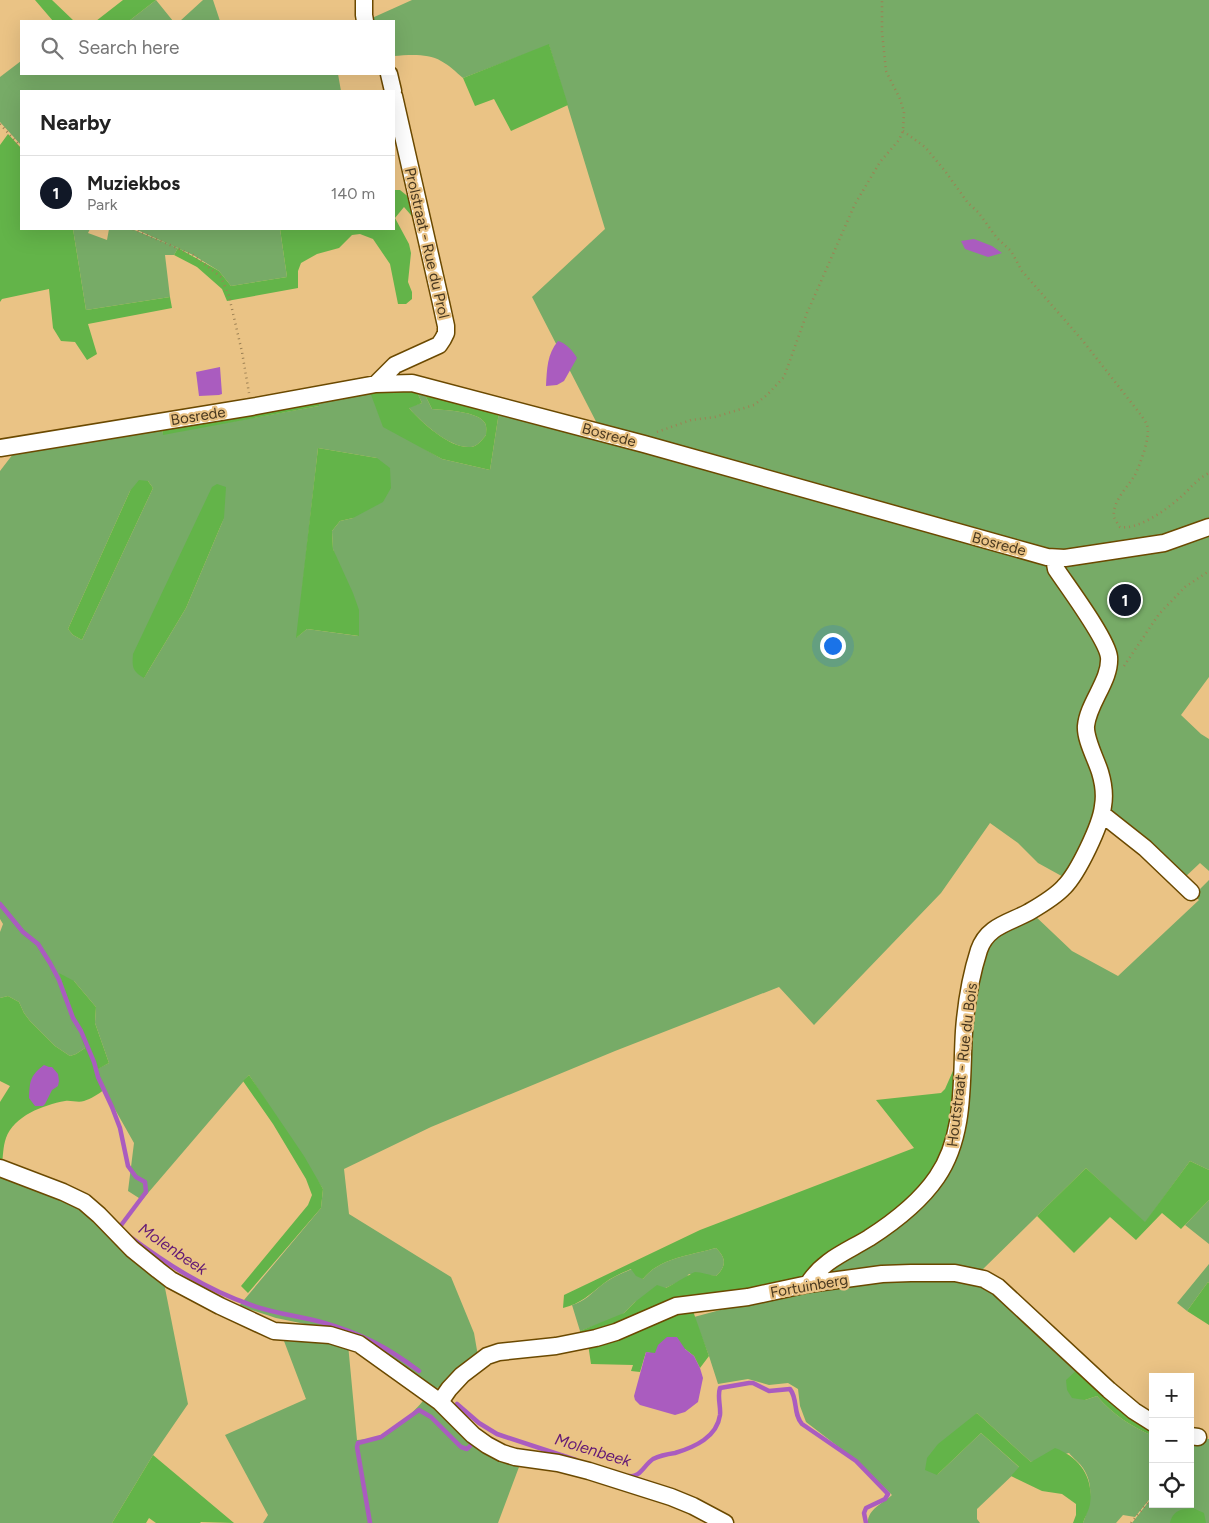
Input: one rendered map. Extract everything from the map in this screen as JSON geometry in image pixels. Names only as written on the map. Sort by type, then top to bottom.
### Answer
[{"type":"street","points":[[364,0],[365,20]]},
{"type":"street","points":[[389,75],[393,90]]},
{"type":"street","name":"Prolstraat - Rue du Prol","points":[[376,384],[395,365],[439,344],[446,333],[441,303],[395,100]]},
{"type":"street","name":"Bosrede","points":[[0,448],[396,382],[419,385],[644,444],[976,538],[1054,558],[1164,543],[1209,527]]},
{"type":"street","name":"Houtstraat - Rue du Bois","points":[[808,1284],[818,1270],[835,1257],[869,1238],[902,1214],[920,1198],[938,1176],[950,1154],[955,1130],[963,1076],[965,1015],[980,948],[994,928],[1028,912],[1058,893],[1064,887],[1080,865],[1102,814],[1104,794],[1086,729],[1088,715],[1109,668],[1109,656],[1105,645],[1056,569],[1054,558]]},
{"type":"street","points":[[1102,814],[1145,848],[1191,892]]},
{"type":"street","points":[[0,1168],[84,1202],[132,1249],[171,1280],[185,1288],[274,1331],[330,1335],[359,1344],[440,1402],[487,1446],[502,1453],[522,1458],[558,1462],[671,1497],[725,1523]]},
{"type":"street","name":"Fortuinberg","points":[[440,1402],[448,1389],[462,1375],[487,1356],[499,1352],[556,1346],[596,1338],[616,1332],[676,1306],[748,1297],[808,1284],[882,1274],[955,1273],[984,1279],[998,1287],[1109,1390],[1134,1411],[1149,1420]]},
{"type":"path","points":[[644,444],[649,436],[658,431],[691,420],[714,417],[754,405],[784,377],[807,313],[855,204],[880,162],[899,140],[903,131],[904,112],[900,99],[886,71],[882,32],[882,0]]},
{"type":"path","points":[[0,124],[20,146]]},
{"type":"path","points":[[903,131],[925,147],[997,238],[1012,251],[1022,271],[1083,341],[1141,415],[1148,427],[1143,454],[1134,476],[1119,497],[1115,508],[1114,517],[1120,527],[1133,527],[1149,519],[1177,500],[1199,479],[1209,473]]},
{"type":"path","points":[[136,230],[179,247],[193,255],[221,277],[229,296],[242,352],[251,407]]},
{"type":"path","points":[[1122,670],[1159,614],[1185,587],[1209,571]]},
{"type":"path","points":[[1131,1523],[1149,1501]]},
{"type":"green space","points":[[35,0],[52,0],[73,20],[52,20]]},
{"type":"green space","points":[[123,0],[156,0],[130,20],[97,20]]},
{"type":"green space","points":[[156,0],[172,20],[130,20]]},
{"type":"green space","points":[[203,0],[213,0],[220,20],[181,20]]},
{"type":"green space","points":[[412,0],[1209,0],[1209,677],[1181,715],[1209,739],[1209,871],[1200,863],[1183,879],[1107,813],[1097,771],[1098,812],[1067,879],[1038,863],[1018,843],[990,823],[941,893],[814,1025],[779,987],[615,1051],[431,1127],[344,1169],[349,1214],[451,1277],[474,1333],[478,1356],[446,1386],[432,1389],[344,1332],[276,1318],[239,1306],[321,1208],[323,1189],[249,1075],[142,1200],[128,1191],[134,1143],[104,1090],[97,1069],[109,1063],[95,1023],[96,1007],[74,981],[85,1048],[70,1056],[55,1046],[30,1021],[19,1002],[8,996],[0,998],[0,932],[3,924],[0,919],[0,471],[13,454],[162,426],[163,434],[319,406],[319,401],[370,392],[423,448],[442,459],[490,470],[499,412],[605,439],[532,297],[605,229],[549,45],[463,78],[447,64],[436,58],[418,55],[395,56],[395,20],[372,20],[372,18]],"holes":[[[318,448],[377,458],[353,518],[340,521],[332,531],[333,549],[358,636],[307,629],[297,637]],[[148,481],[153,488],[82,640],[73,635],[68,629],[130,491]],[[224,518],[186,608],[144,678]]]},
{"type":"green space","points":[[549,44],[568,105],[511,131],[494,99],[475,106],[463,78]]},
{"type":"green space","points":[[20,62],[20,75],[338,75],[341,90],[20,90],[20,144],[0,122],[0,77]]},
{"type":"green space","points":[[8,134],[20,147],[20,230],[73,230],[86,310],[170,297],[172,308],[88,324],[97,354],[87,360],[75,342],[61,341],[53,328],[49,289],[2,299],[0,302],[0,145]]},
{"type":"green space","points":[[395,190],[400,190],[416,203],[416,221],[404,207],[395,218]]},
{"type":"green space","points":[[395,218],[409,244],[411,253],[408,282],[412,292],[412,299],[406,304],[398,304],[390,264],[373,239],[360,234],[352,235],[339,248],[317,254],[301,263],[298,271],[298,288],[227,301],[222,289],[197,267],[174,255],[178,248],[219,271],[231,286],[287,277],[280,230],[395,230]]},
{"type":"green space","points":[[73,230],[90,230],[88,233],[107,240],[109,230],[134,230],[178,248],[174,255],[165,255],[170,297],[86,310]]},
{"type":"green space","points":[[137,230],[280,230],[287,277],[231,286],[219,271],[193,255]]},
{"type":"green space","points":[[416,390],[423,391],[432,409],[460,412],[481,419],[486,424],[486,435],[478,444],[471,447],[454,444],[445,439],[428,427],[408,407],[422,403]]},
{"type":"green space","points":[[416,390],[422,403],[409,408],[437,434],[454,444],[471,447],[478,444],[486,435],[485,423],[481,419],[468,414],[432,409],[423,391],[499,412],[490,470],[442,459],[383,427],[370,392]]},
{"type":"green space","points":[[319,401],[319,406],[163,435],[162,426]]},
{"type":"green space","points":[[318,448],[377,458],[390,468],[391,488],[383,502],[353,518],[340,521],[332,531],[333,549],[359,610],[359,636],[307,629],[296,638]]},
{"type":"green space","points":[[139,480],[148,481],[153,488],[82,640],[73,635],[68,629],[130,491]]},
{"type":"green space","points":[[217,484],[226,487],[224,518],[186,608],[144,678],[134,668],[133,654],[212,487]]},
{"type":"green space","points":[[1209,880],[1209,1170],[1190,1161],[1145,1223],[1086,1168],[981,1271],[816,1282],[936,1185],[970,999],[991,938],[1033,914],[1072,951],[1118,976],[1199,900],[1194,895]]},
{"type":"green space","points":[[59,973],[74,981],[96,1007],[95,1023],[109,1063],[98,1069],[104,1090],[87,1100],[56,1103],[22,1118],[10,1130],[6,1138],[2,1165],[0,1164],[0,1102],[10,1086],[0,1081],[0,998],[8,996],[19,1002],[30,1021],[55,1046],[70,1056],[76,1054],[85,1048]]},
{"type":"green space","points":[[956,1064],[955,1122],[927,1186],[816,1282],[693,1311],[709,1356],[700,1368],[694,1356],[685,1349],[655,1354],[646,1352],[640,1372],[631,1371],[633,1365],[591,1364],[587,1337],[581,1338],[580,1331],[624,1313],[657,1285],[666,1288],[695,1272],[716,1276],[722,1269],[724,1262],[722,1255],[716,1248],[687,1255],[658,1266],[643,1279],[636,1276],[631,1269],[610,1279],[580,1301],[563,1308],[564,1295],[700,1230],[914,1148],[876,1100],[941,1093],[945,1089]]},
{"type":"green space","points":[[249,1075],[304,1156],[323,1189],[321,1208],[248,1293],[241,1286],[308,1205],[312,1195],[306,1179],[273,1124],[243,1081]]},
{"type":"green space","points":[[1190,1161],[1209,1170],[1209,1200],[1181,1229],[1162,1213],[1136,1240],[1110,1217],[1074,1253],[1037,1216],[1086,1168],[1145,1222]]},
{"type":"green space","points":[[0,1176],[63,1200],[89,1214],[164,1283],[188,1404],[153,1455],[112,1523],[0,1523]]},
{"type":"green space","points":[[1209,1200],[1209,1244],[1185,1225]]},
{"type":"green space","points":[[716,1248],[722,1255],[724,1262],[722,1269],[716,1276],[689,1274],[685,1279],[635,1302],[618,1317],[580,1331],[572,1305],[584,1299],[603,1284],[632,1269],[643,1279],[658,1266],[667,1262]]},
{"type":"green space","points":[[1209,1264],[1209,1283],[1187,1311],[1177,1303]]},
{"type":"green space","points":[[959,1277],[991,1287],[1079,1368],[1085,1400],[1097,1396],[1109,1409],[1149,1434],[1149,1500],[1135,1517],[1123,1515],[1116,1523],[1083,1523],[1088,1509],[1090,1489],[1087,1475],[1078,1462],[1069,1453],[1031,1462],[977,1413],[937,1475],[981,1433],[1020,1468],[977,1509],[977,1519],[980,1523],[868,1523],[870,1514],[876,1507],[892,1495],[857,1461],[806,1422],[800,1406],[798,1389],[788,1383],[769,1385],[748,1379],[718,1384],[694,1317],[799,1289],[883,1278]]},
{"type":"green space","points":[[1209,1283],[1209,1325],[1187,1311]]},
{"type":"green space","points":[[284,1341],[348,1344],[357,1440],[375,1438],[387,1433],[405,1419],[426,1397],[499,1460],[519,1467],[498,1523],[263,1523],[268,1515],[225,1435],[306,1399]]},
{"type":"green space","points":[[1079,1368],[1149,1422],[1149,1434],[1109,1409],[1097,1396],[1085,1400],[1072,1398],[1067,1390],[1066,1380]]},
{"type":"green space","points":[[977,1413],[1031,1462],[1055,1448],[1064,1452],[1078,1463],[1087,1477],[1091,1494],[1083,1523],[1073,1523],[1076,1515],[1076,1504],[1062,1494],[1042,1491],[1011,1476],[1019,1467],[981,1433],[937,1475],[925,1470],[927,1458],[938,1444]]},
{"type":"green space","points":[[1202,1438],[1209,1439],[1209,1523],[1132,1523],[1149,1501],[1149,1508],[1194,1508],[1194,1446]]},
{"type":"green space","points":[[153,1455],[234,1523],[156,1523],[149,1518],[146,1523],[112,1523]]},
{"type":"green space","points":[[1193,1508],[1204,1513],[1206,1523],[1170,1523],[1173,1515],[1182,1510]]},
{"type":"shaded area","points":[[974,239],[992,246],[1002,253],[988,257],[965,249],[961,241]]},
{"type":"shaded area","points":[[558,341],[569,348],[577,358],[564,381],[557,385],[546,386],[550,356]]},
{"type":"shaded area","points":[[220,367],[222,394],[199,396],[196,372]]},
{"type":"shaded area","points":[[44,1065],[52,1067],[58,1074],[58,1086],[52,1090],[43,1106],[35,1106],[29,1098],[30,1083],[36,1072]]},
{"type":"shaded area","points":[[667,1337],[677,1337],[685,1349],[694,1356],[703,1378],[698,1402],[685,1412],[675,1415],[640,1405],[634,1396],[646,1352],[655,1353],[658,1345]]},
{"type":"waterway","name":"Molenbeek","points":[[0,904],[23,932],[38,944],[59,980],[73,1018],[81,1031],[120,1128],[128,1166],[136,1177],[145,1182],[146,1192],[119,1228],[121,1229]]},
{"type":"waterway","name":"Molenbeek","points":[[129,1236],[172,1266],[202,1284],[234,1299],[259,1308],[321,1322],[361,1336],[396,1355],[419,1371]]},
{"type":"waterway","name":"Molenbeek","points":[[629,1476],[639,1473],[653,1459],[690,1448],[710,1435],[715,1429],[720,1415],[720,1388],[753,1383],[769,1391],[790,1389],[794,1397],[797,1416],[802,1424],[856,1461],[888,1494],[885,1499],[866,1508],[864,1513],[866,1523]]},
{"type":"waterway","name":"Molenbeek","points":[[457,1404],[479,1423],[497,1434],[576,1460]]},
{"type":"waterway","points":[[370,1523],[357,1447],[358,1443],[381,1437],[419,1410],[431,1417],[461,1447],[467,1449],[470,1446]]},
{"type":"place","name":"Muziekbos","points":[[1125,600]]}]
